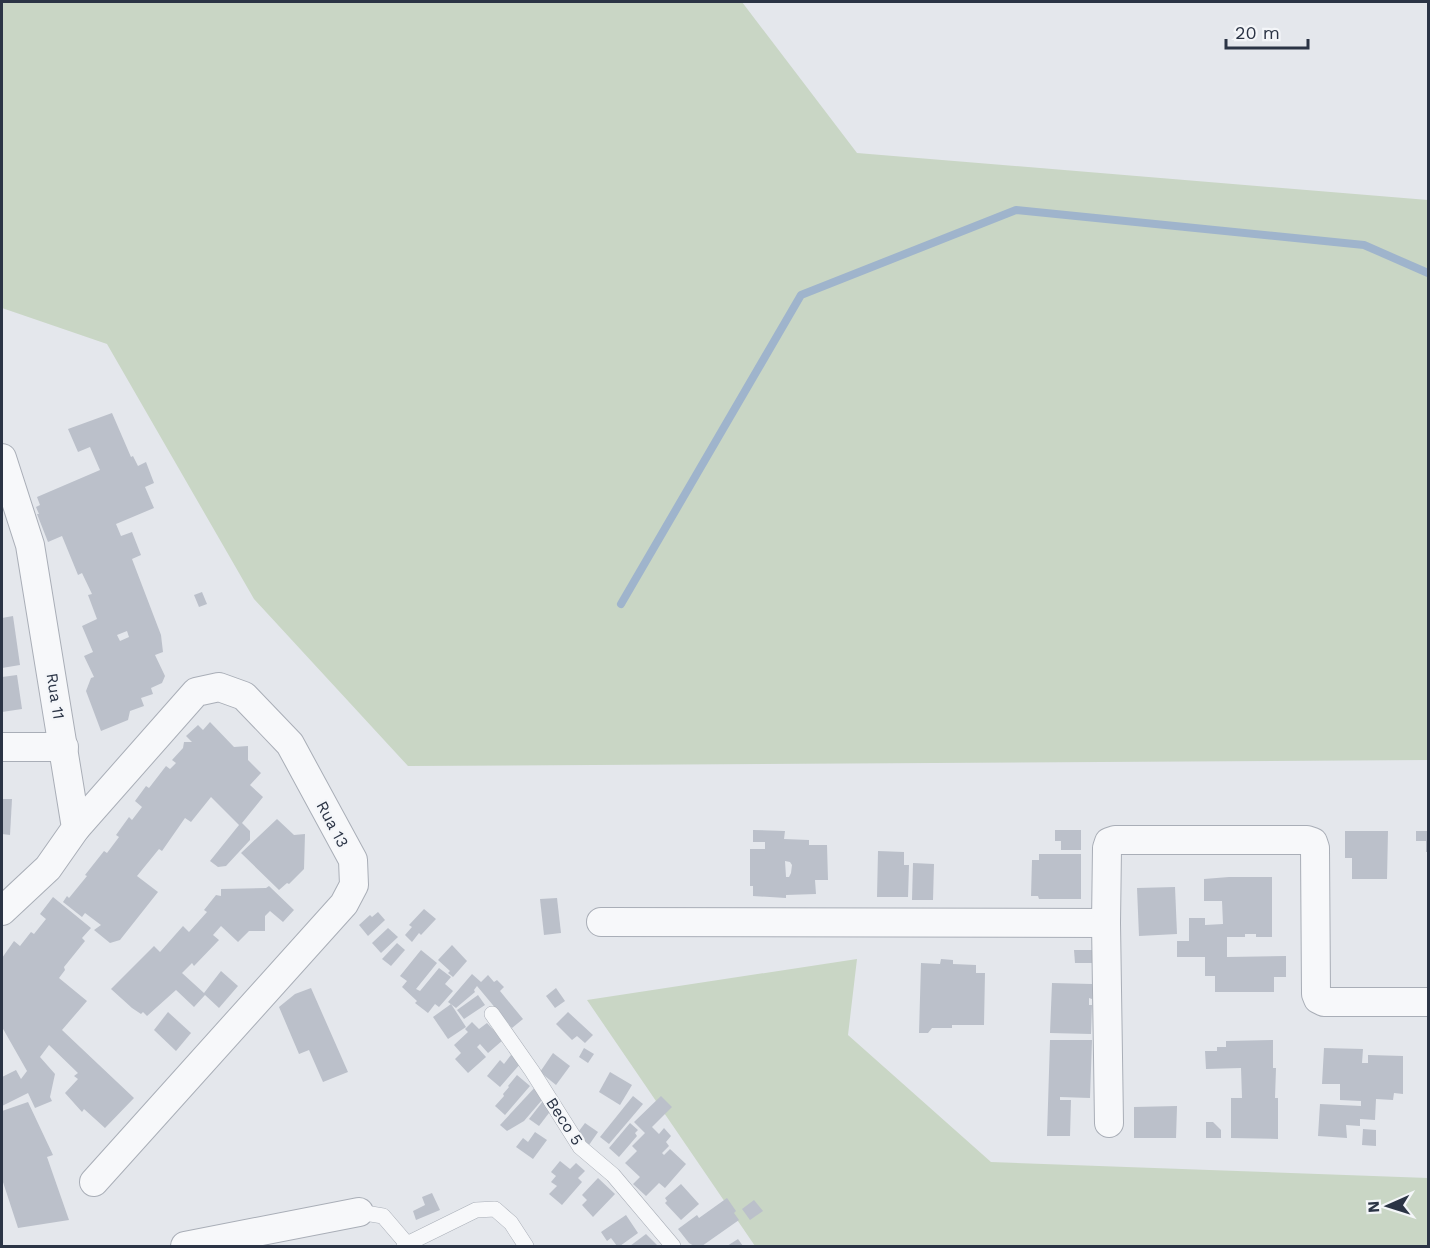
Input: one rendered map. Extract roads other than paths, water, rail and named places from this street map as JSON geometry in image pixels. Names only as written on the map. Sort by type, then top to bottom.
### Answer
[{"type":"street","name":"Rua 11","points":[[2,458],[30,545],[76,828]]},
{"type":"street","name":"Rua 13","points":[[76,828],[196,692],[219,687],[244,696],[290,744],[353,860],[354,885],[344,904],[94,1182]]},
{"type":"street","points":[[2,747],[64,747]]},
{"type":"street","points":[[2,911],[48,868],[76,828]]},
{"type":"street","points":[[1109,1122],[1106,923],[1109,842],[1115,840],[1307,840],[1313,843],[1315,848],[1316,994],[1318,999],[1324,1002],[1428,1002]]},
{"type":"street","points":[[601,922],[1106,923]]},
{"type":"street","points":[[185,1246],[359,1212]]},
{"type":"lane","name":"Beco 5","points":[[492,1014],[532,1071],[580,1147],[613,1175],[673,1246]]},
{"type":"lane","points":[[359,1212],[383,1216],[405,1245],[476,1210],[495,1209],[511,1223],[525,1246]]},
{"type":"waterway","points":[[621,604],[801,295],[1016,210],[1364,245],[1428,273]]}]
